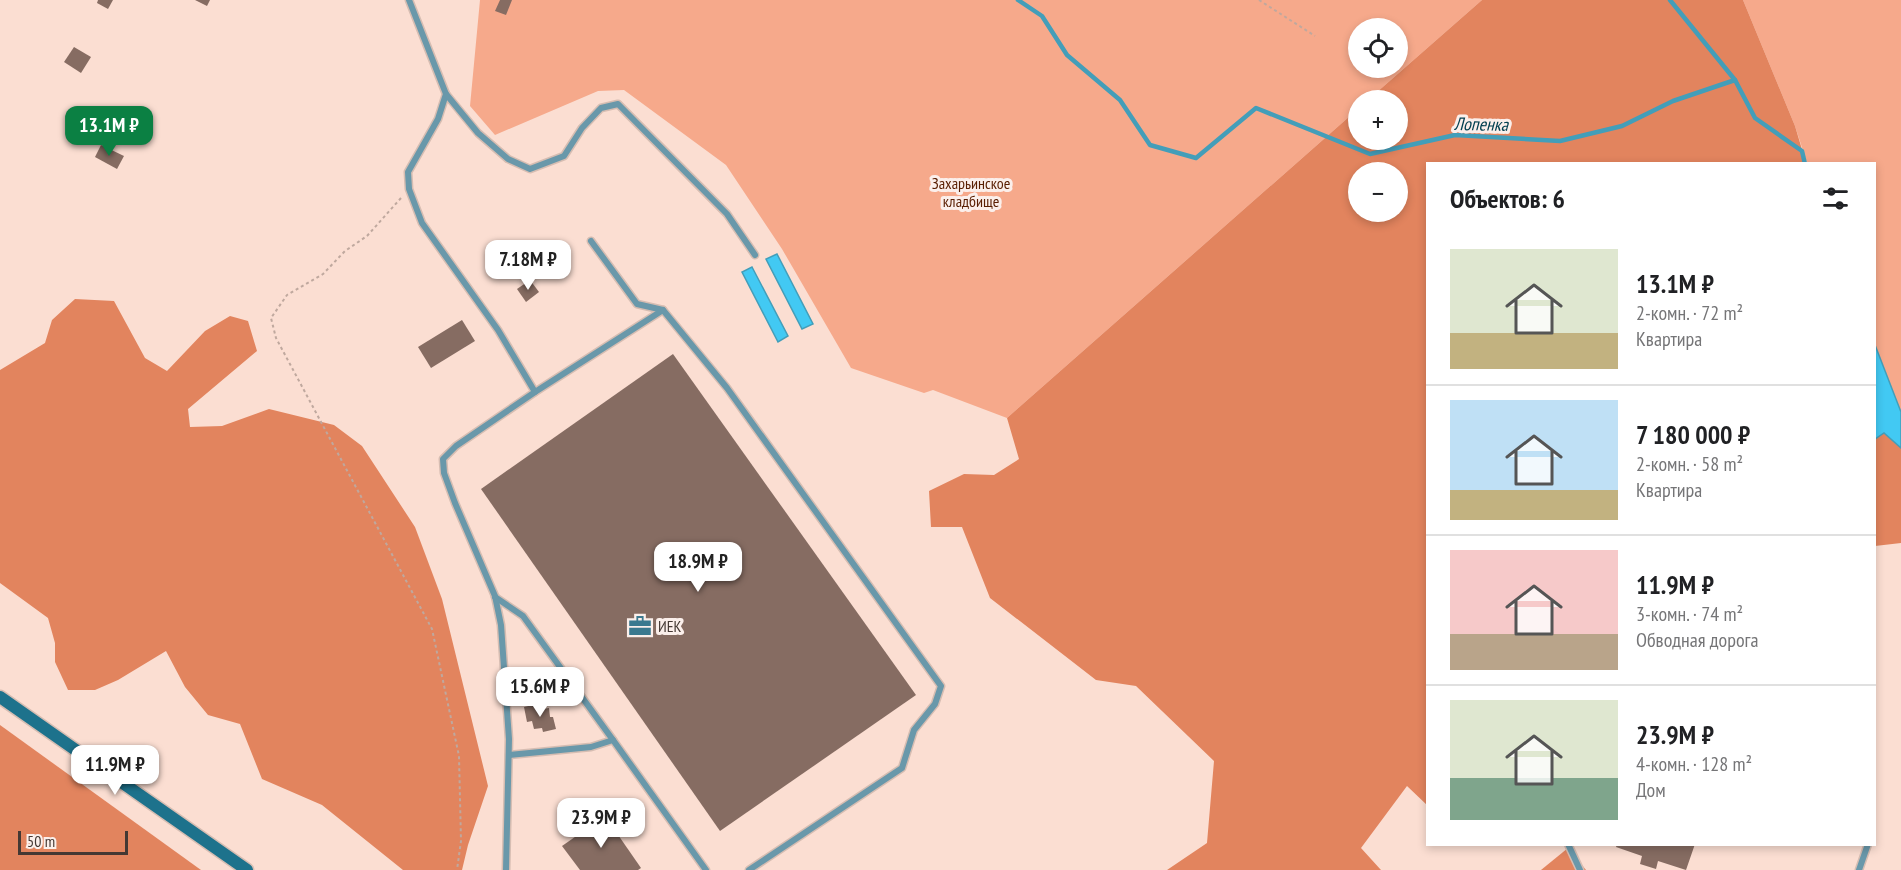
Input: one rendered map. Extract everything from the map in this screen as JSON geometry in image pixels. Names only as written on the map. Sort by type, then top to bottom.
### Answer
[{"type":"main road","points":[[0,698],[247,870]]},
{"type":"lane","points":[[410,0],[446,94],[477,133],[508,159],[530,169],[564,156],[582,128],[601,108],[618,104],[728,214],[755,255]]},
{"type":"lane","points":[[446,94],[438,119],[408,172],[409,189],[422,223],[498,330],[535,392]]},
{"type":"lane","points":[[591,241],[637,304],[663,310],[727,388],[941,686],[935,704],[915,730],[902,768],[749,870]]},
{"type":"lane","points":[[506,870],[509,755],[501,625],[495,597],[444,473],[443,459],[456,446],[535,392],[663,310]]},
{"type":"lane","points":[[495,597],[523,616],[706,870]]},
{"type":"lane","points":[[509,755],[591,747],[613,740]]},
{"type":"lane","points":[[1569,846],[1580,870]]},
{"type":"lane","points":[[1859,870],[1867,846]]},
{"type":"path","points":[[1259,0],[1315,36]]},
{"type":"path","points":[[409,189],[367,236],[345,250],[323,274],[287,295],[271,318],[276,338],[432,629],[459,756],[461,841],[457,870]]},
{"type":"green space","name":"Захарьинское кладбище","points":[[480,0],[1482,0],[1408,65],[1408,18],[1348,18],[1348,78],[1393,78],[1379,90],[1348,90],[1348,118],[1007,418],[933,390],[924,393],[851,368],[782,249],[726,165],[624,90],[598,91],[495,135],[470,106]]},
{"type":"green space","points":[[1743,0],[1901,0],[1901,412],[1876,348],[1876,162],[1807,162],[1795,126]]},
{"type":"shaded area","points":[[1482,0],[1743,0],[1795,126],[1806,162],[1426,162],[1426,804],[1407,786],[1361,848],[1381,870],[1167,870],[1207,843],[1214,761],[1136,686],[1096,680],[990,598],[962,527],[931,527],[929,491],[964,474],[994,475],[1019,459],[1007,418],[1348,118],[1348,150],[1408,150],[1408,90],[1379,90],[1393,78],[1408,78],[1408,65]]},
{"type":"shaded area","points":[[75,299],[114,301],[145,358],[167,371],[205,331],[230,316],[248,321],[257,351],[188,409],[190,427],[222,426],[269,409],[334,425],[362,446],[415,527],[442,599],[488,786],[462,870],[403,870],[322,805],[262,779],[240,724],[208,715],[185,687],[166,651],[118,680],[95,690],[68,690],[55,662],[55,643],[48,618],[0,583],[0,370],[45,343],[52,320]]},
{"type":"shaded area","points":[[1884,432],[1901,448],[1901,543],[1876,546],[1876,438]]},
{"type":"shaded area","points":[[0,725],[201,870],[0,870]]},
{"type":"shaded area","points":[[1568,848],[1586,870],[1541,870]]},
{"type":"water","points":[[777,254],[813,324],[802,329],[766,259]]},
{"type":"water","points":[[752,267],[788,336],[778,342],[742,272]]},
{"type":"water","points":[[1876,348],[1901,412],[1901,448],[1884,433],[1876,438]]},
{"type":"building","points":[[98,0],[113,0],[108,9],[97,3]]},
{"type":"building","points":[[195,0],[210,0],[207,6]]},
{"type":"building","points":[[500,0],[512,0],[506,15],[495,11]]},
{"type":"building","points":[[74,47],[91,57],[81,73],[64,62]]},
{"type":"building","points":[[101,145],[124,156],[117,169],[95,157]]},
{"type":"building","points":[[530,280],[539,292],[526,302],[517,289]]},
{"type":"building","points":[[462,320],[475,341],[431,368],[418,347]]},
{"type":"building","points":[[673,354],[916,695],[720,831],[481,489]]},
{"type":"building","points":[[541,703],[542,709],[549,708],[550,717],[553,717],[556,729],[543,732],[542,728],[534,729],[532,721],[527,722],[524,707]]},
{"type":"building","points":[[605,816],[641,868],[638,870],[580,870],[562,846]]},
{"type":"building","points":[[1694,846],[1686,870],[1658,861],[1656,869],[1640,864],[1642,856],[1616,847]]},
{"type":"waterway","name":"Лопенка","points":[[1018,0],[1042,16],[1067,55],[1120,100],[1150,145],[1196,158],[1256,108],[1370,154],[1455,135],[1560,141],[1622,126],[1673,101],[1735,80]]},
{"type":"waterway","name":"Лопенка","points":[[1670,0],[1735,80],[1755,118],[1802,151],[1805,162]]},
{"type":"place","name":"ИЕК","points":[[640,626]]}]
